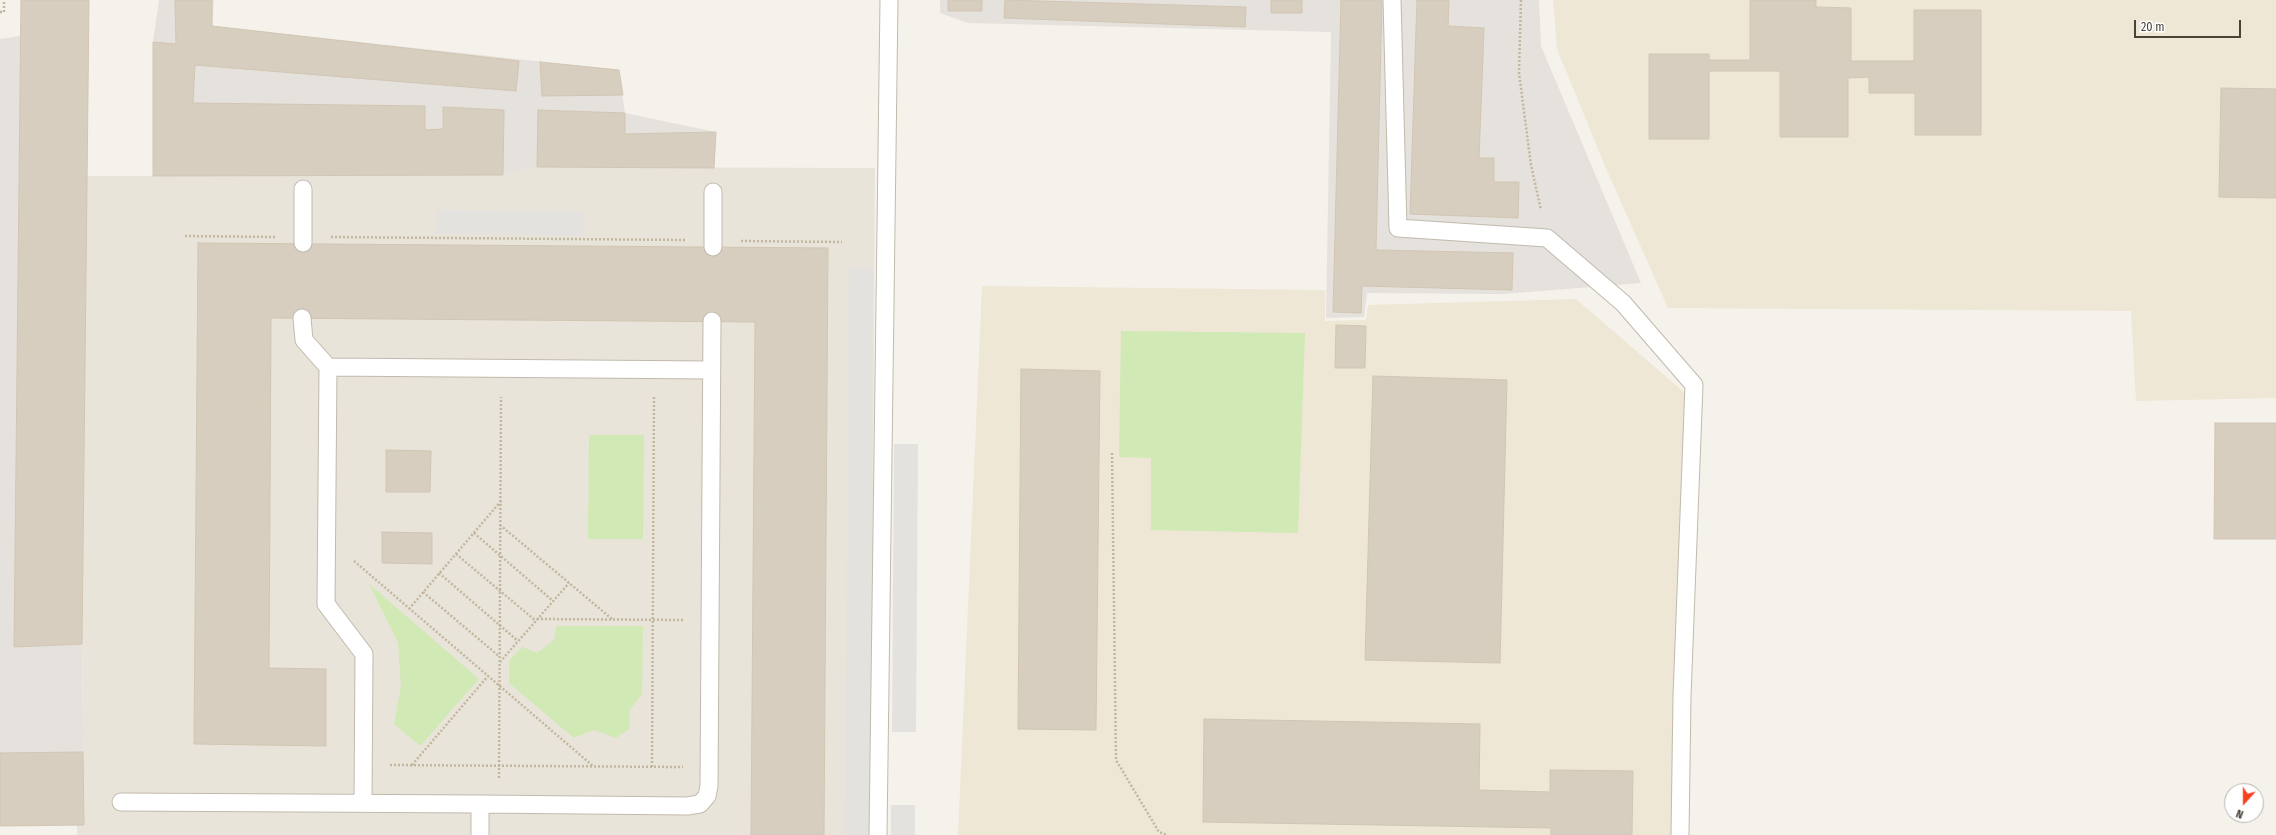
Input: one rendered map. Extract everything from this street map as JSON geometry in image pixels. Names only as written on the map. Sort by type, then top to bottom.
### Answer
[{"type":"lane","points":[[878,835],[889,0]]},
{"type":"lane","points":[[1392,0],[1398,228],[1547,238],[1623,303],[1694,384],[1682,696],[1680,835]]},
{"type":"lane","points":[[303,189],[303,240]]},
{"type":"lane","points":[[713,192],[713,244]]},
{"type":"lane","points":[[302,318],[304,340],[328,367],[326,604],[364,654],[363,803]]},
{"type":"lane","points":[[122,802],[687,806],[700,804],[707,796],[709,767],[712,322]]},
{"type":"lane","points":[[328,367],[712,370]]},
{"type":"lane","points":[[480,804],[480,835]]},
{"type":"path","points":[[0,12],[4,12],[4,0]]},
{"type":"path","points":[[1521,0],[1519,73],[1531,165],[1547,238]]},
{"type":"path","points":[[185,236],[303,240],[713,244],[842,242]]},
{"type":"path","points":[[499,805],[502,368]]},
{"type":"path","points":[[652,767],[654,369]]},
{"type":"path","points":[[1112,453],[1116,760],[1159,832],[1167,835]]},
{"type":"path","points":[[409,608],[501,501]]},
{"type":"path","points":[[500,525],[612,620]]},
{"type":"path","points":[[474,533],[553,601]]},
{"type":"path","points":[[327,538],[593,766]]},
{"type":"path","points":[[456,554],[536,620],[710,620]]},
{"type":"path","points":[[439,574],[518,641]]},
{"type":"path","points":[[500,662],[569,583]]},
{"type":"path","points":[[423,592],[500,657]]},
{"type":"path","points":[[412,765],[488,676]]},
{"type":"path","points":[[363,765],[709,767]]},
{"type":"shaded area","points":[[21,0],[89,0],[82,644],[84,825],[0,826],[0,39],[20,36]]},
{"type":"shaded area","points":[[159,0],[214,0],[212,26],[619,70],[625,113],[716,132],[714,168],[537,167],[503,175],[153,176],[153,42]]},
{"type":"shaded area","points":[[940,0],[1539,0],[1541,46],[1641,283],[1503,294],[1367,293],[1364,317],[1326,318],[1331,32],[968,23],[940,13]]},
{"type":"shaded area","points":[[1553,0],[2276,0],[2276,398],[2136,401],[2131,311],[1668,308],[1605,166],[1557,49]]},
{"type":"shaded area","points":[[537,167],[875,168],[871,835],[77,835],[77,825],[84,824],[82,644],[87,176],[503,175]]},
{"type":"shaded area","points":[[437,210],[584,211],[584,236],[436,234]]},
{"type":"shaded area","points":[[849,267],[873,267],[869,835],[845,835]]},
{"type":"shaded area","points":[[982,286],[1325,290],[1325,321],[1366,320],[1368,305],[1576,299],[1685,393],[1671,835],[958,835]]},
{"type":"shaded area","points":[[894,444],[918,444],[916,732],[892,732]]},
{"type":"shaded area","points":[[891,805],[915,805],[915,835],[891,835]]},
{"type":"green space","points":[[1121,331],[1305,333],[1298,533],[1151,530],[1151,458],[1119,457]]},
{"type":"green space","points":[[589,435],[644,435],[643,539],[588,539]]},
{"type":"green space","points":[[369,584],[479,679],[420,746],[394,724],[401,686],[398,643]]},
{"type":"green space","points":[[557,626],[643,626],[642,694],[630,709],[629,729],[616,738],[594,730],[574,738],[509,683],[509,661],[522,647],[537,653],[554,640]]},
{"type":"building","points":[[21,0],[89,0],[82,644],[14,647]]},
{"type":"building","points":[[175,0],[212,0],[212,26],[519,61],[516,91],[195,65],[193,103],[425,106],[425,130],[443,129],[443,107],[504,110],[503,175],[153,176],[153,42],[176,44]]},
{"type":"building","points":[[948,0],[982,0],[982,11],[948,11]]},
{"type":"building","points":[[1005,0],[1246,7],[1245,27],[1004,18]]},
{"type":"building","points":[[1271,0],[1302,0],[1302,13],[1271,13]]},
{"type":"building","points":[[1341,0],[1382,0],[1376,250],[1513,253],[1512,290],[1362,286],[1361,313],[1333,312]]},
{"type":"building","points":[[1417,0],[1449,0],[1448,26],[1484,28],[1479,158],[1494,158],[1494,182],[1519,182],[1518,218],[1410,214]]},
{"type":"building","points":[[1750,0],[1816,0],[1816,7],[1851,8],[1851,61],[1914,61],[1914,10],[1981,10],[1981,135],[1915,135],[1915,93],[1869,93],[1869,77],[1848,78],[1848,137],[1780,137],[1780,71],[1709,71],[1709,139],[1649,139],[1649,54],[1709,54],[1709,60],[1750,60]]},
{"type":"building","points":[[540,62],[619,70],[623,95],[542,96]]},
{"type":"building","points":[[2221,88],[2276,89],[2276,198],[2219,197]]},
{"type":"building","points":[[538,110],[625,113],[625,134],[716,132],[714,168],[537,167]]},
{"type":"building","points":[[198,243],[828,248],[824,835],[751,835],[755,322],[271,318],[269,668],[326,669],[326,746],[194,744]]},
{"type":"building","points":[[1336,325],[1366,326],[1365,368],[1335,368]]},
{"type":"building","points":[[1021,369],[1100,371],[1096,730],[1018,729]]},
{"type":"building","points":[[1373,376],[1507,380],[1500,663],[1365,660]]},
{"type":"building","points":[[2215,423],[2276,423],[2276,539],[2214,539]]},
{"type":"building","points":[[386,450],[431,451],[430,492],[386,492]]},
{"type":"building","points":[[382,532],[432,533],[432,564],[382,563]]},
{"type":"building","points":[[1204,719],[1480,724],[1479,790],[1550,792],[1550,770],[1633,771],[1632,835],[1551,835],[1551,828],[1203,822]]},
{"type":"building","points":[[83,752],[84,825],[0,826],[0,753]]}]
